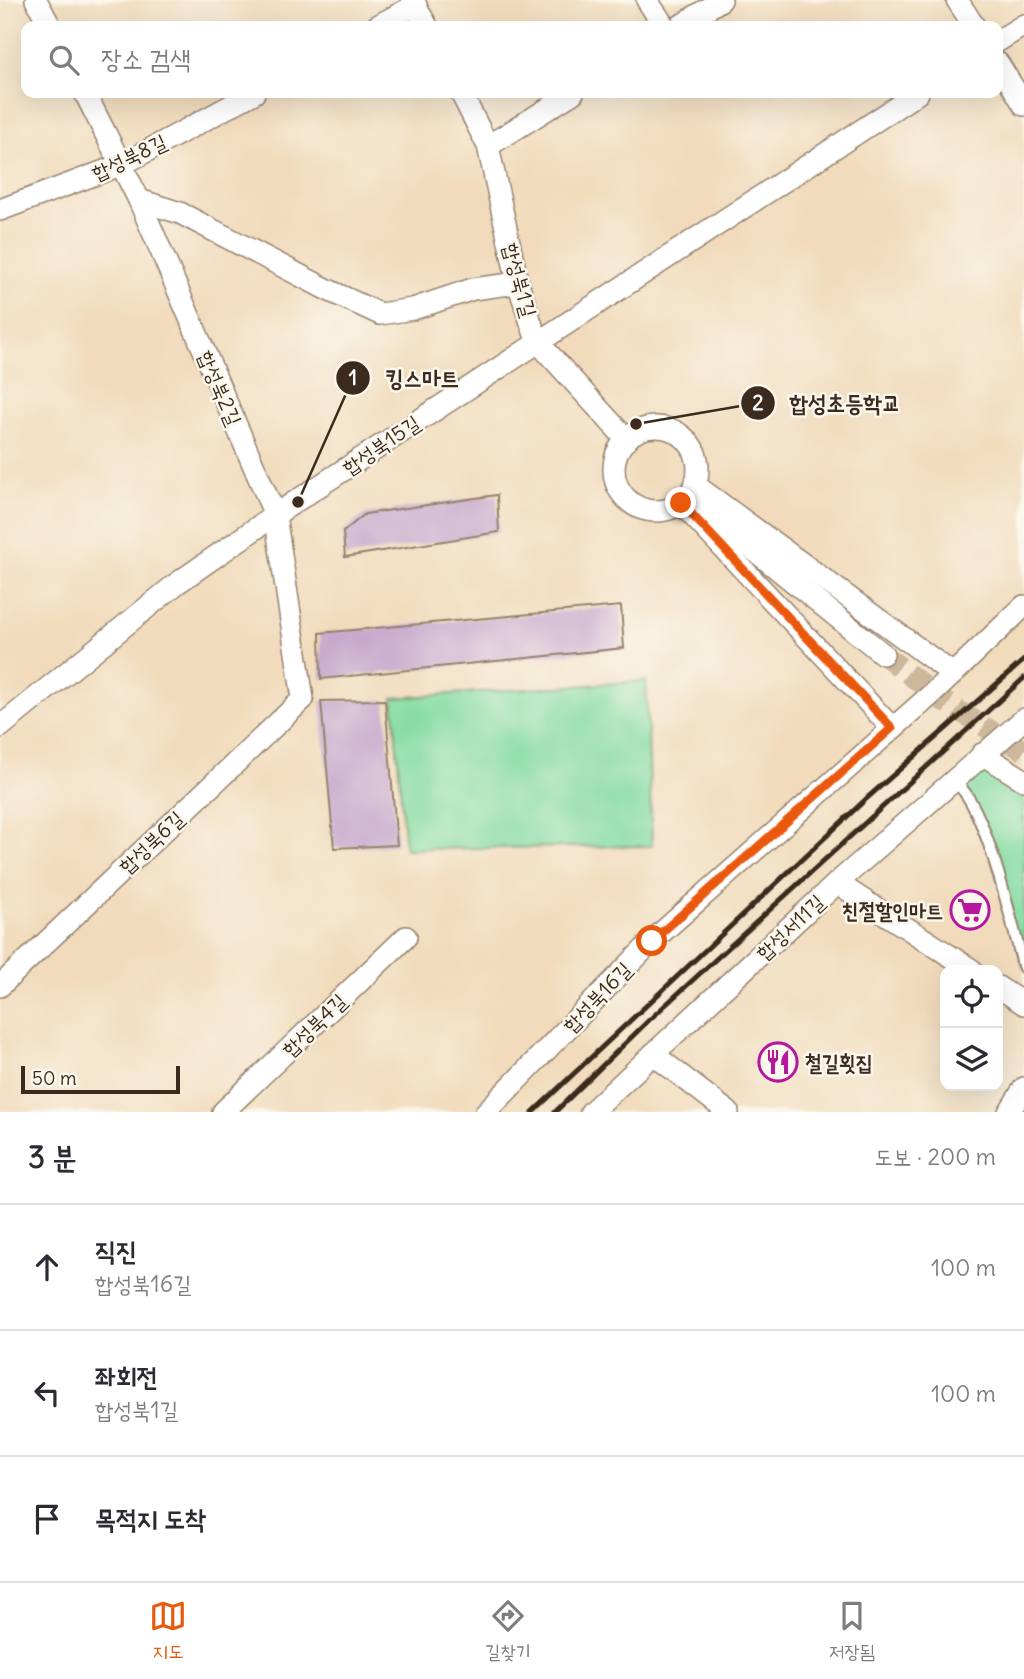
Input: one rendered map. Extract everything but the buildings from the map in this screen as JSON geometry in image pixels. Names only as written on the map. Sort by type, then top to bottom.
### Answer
[{"type":"street","points":[[36,0],[47,21]]},
{"type":"street","points":[[647,0],[661,21]]},
{"type":"street","points":[[688,21],[721,0]]},
{"type":"street","points":[[957,0],[971,21]]},
{"type":"street","points":[[385,21],[414,3],[424,21]]},
{"type":"street","points":[[1003,38],[1024,25]]},
{"type":"street","points":[[1003,71],[1024,105]]},
{"type":"street","name":"합성북2길","points":[[88,98],[123,164],[275,515],[303,699]]},
{"type":"street","name":"합성북8길","points":[[0,210],[123,164],[245,98]]},
{"type":"street","name":"합성북1길","points":[[464,98],[488,146],[518,283],[537,341],[626,440]]},
{"type":"street","points":[[488,146],[565,98]]},
{"type":"street","name":"합성북15길","points":[[0,727],[176,584],[275,515],[910,98]]},
{"type":"street","points":[[139,200],[180,214],[380,314],[413,309],[473,289],[518,283]]},
{"type":"street","points":[[645,429],[673,431],[685,440],[694,452],[698,466],[688,495],[658,511],[645,510],[622,496],[613,471],[615,458],[626,440],[645,429]]},
{"type":"street","points":[[688,495],[883,654]]},
{"type":"street","points":[[688,495],[953,674]]},
{"type":"street","points":[[688,495],[892,728]]},
{"type":"street","name":"합성북16길","points":[[486,1112],[652,941],[953,674],[1024,606]]},
{"type":"street","name":"합성북6길","points":[[0,986],[303,699]]},
{"type":"street","name":"합성서11길","points":[[591,1112],[837,883],[1024,719]]},
{"type":"street","points":[[982,754],[1024,780]]},
{"type":"street","points":[[837,883],[964,965]]},
{"type":"street","name":"합성북4길","points":[[223,1112],[406,937]]},
{"type":"street","points":[[1003,989],[1022,998]]},
{"type":"street","points":[[653,1054],[728,1112]]},
{"type":"street","points":[[1009,1112],[1024,1088]]},
{"type":"lane","points":[[954,782],[968,793],[981,820],[1024,968]]},
{"type":"green space","points":[[646,681],[652,846],[405,849],[393,698]]},
{"type":"green space","points":[[982,754],[1024,780],[1024,968],[981,820],[958,785]]},
{"type":"tunnel","points":[[883,654],[946,703],[1024,751]]},
{"type":"railway","points":[[533,1112],[866,799],[1024,660]]},
{"type":"railway","points":[[555,1112],[649,1020],[1024,678]]},
{"type":"place","name":"합성초등학교","points":[[636,424]]},
{"type":"place","name":"킹스마트","points":[[298,502]]},
{"type":"place","name":"친절할인마트","points":[[970,910]]},
{"type":"place","name":"철길횟집","points":[[778,1062]]},
{"type":"route","points":[[652,941],[892,728],[681,503]]}]
